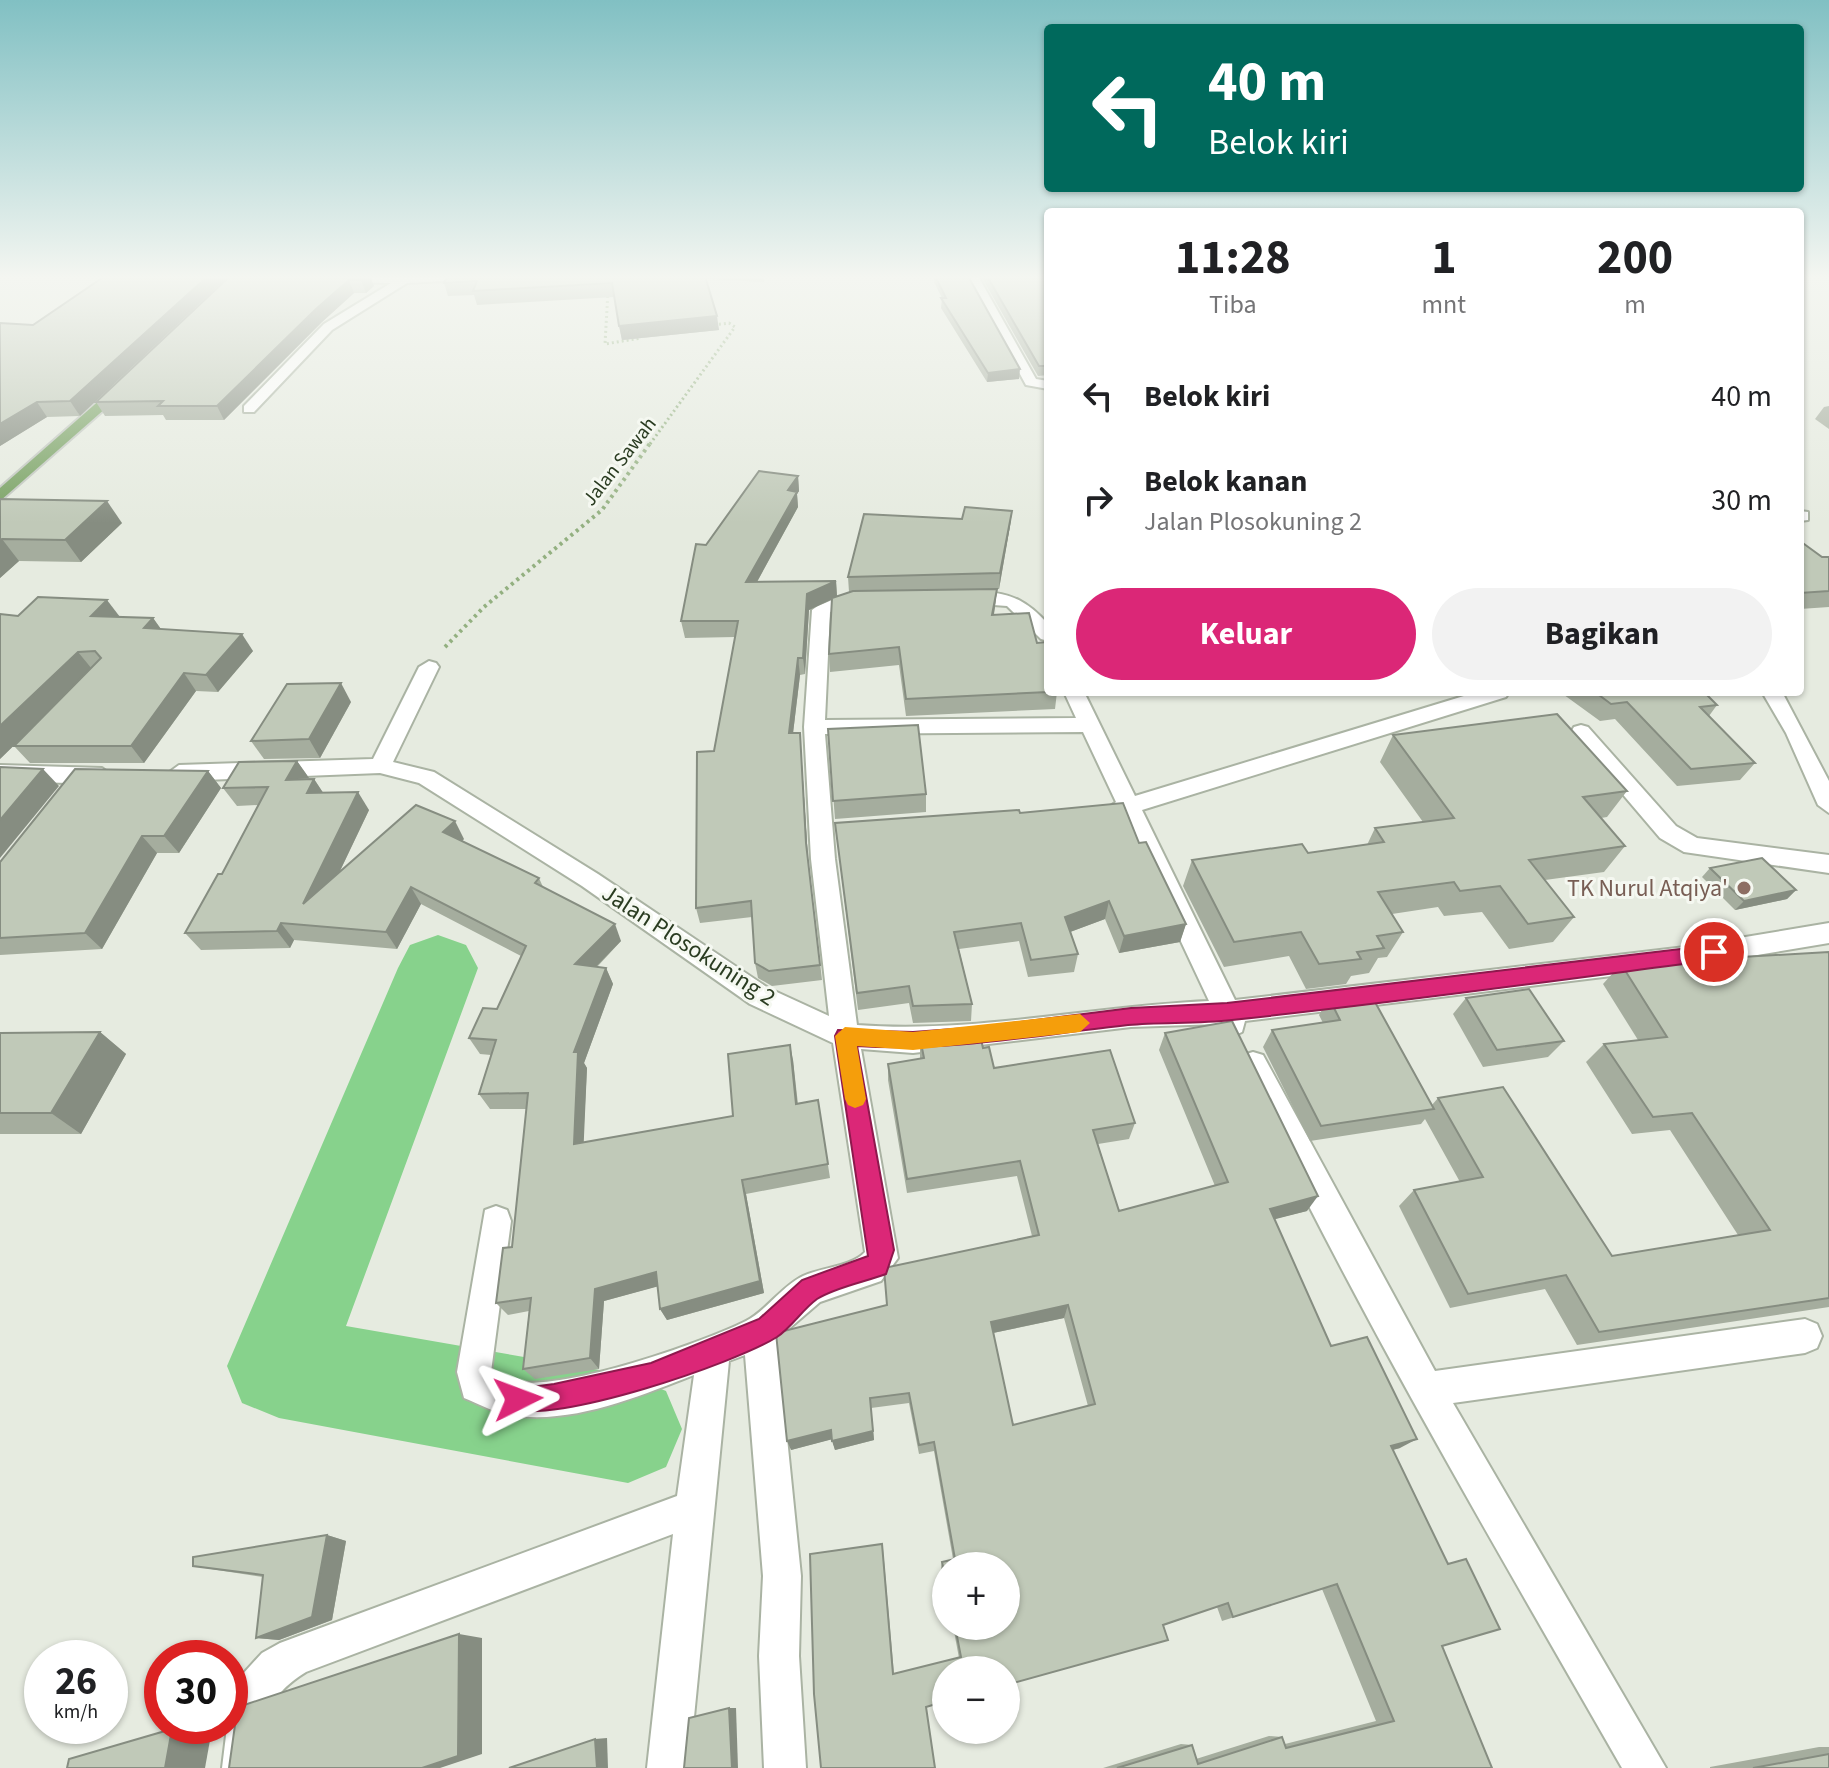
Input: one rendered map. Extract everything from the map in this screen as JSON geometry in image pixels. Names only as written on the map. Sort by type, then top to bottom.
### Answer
[{"type":"main road","points":[[0,496],[130,380]]},
{"type":"street","points":[[249,409],[298,359]]},
{"type":"street","points":[[1018,359],[1031,382],[1044,384]]},
{"type":"street","points":[[944,598],[1005,597],[1021,604],[1044,630]]},
{"type":"street","points":[[496,1221],[474,1361],[476,1386],[488,1394],[518,1399],[554,1397],[651,1376],[760,1332],[811,1289],[870,1270],[882,1258],[845,1036],[835,830],[814,727],[821,610],[832,604],[882,599]]},
{"type":"street","points":[[380,766],[429,667]]},
{"type":"street","points":[[1076,696],[1318,1195],[1425,1390],[1645,1768]]},
{"type":"street","points":[[1100,812],[1130,809],[1486,696]]},
{"type":"street","points":[[1774,696],[1796,733],[1829,805]]},
{"type":"street","points":[[814,727],[1088,725]]},
{"type":"street","points":[[1581,732],[1668,832],[1692,846],[1829,864]]},
{"type":"street","points":[[2,773],[25,751]]},
{"type":"street","name":"Jalan Plosokuning 2","points":[[158,773],[380,766],[411,772],[441,784],[523,840],[590,880],[759,996],[845,1036],[927,1040],[1131,1016],[1227,1012],[1685,957],[1829,933]]},
{"type":"street","points":[[2,773],[128,775]]},
{"type":"street","points":[[65,799],[83,776]]},
{"type":"street","points":[[760,1332],[782,1576],[779,1656],[785,1768]]},
{"type":"street","points":[[1425,1390],[1805,1336]]},
{"type":"street","points":[[668,1768],[694,1508],[714,1350]]},
{"type":"street","points":[[243,1768],[249,1707],[256,1684],[268,1671],[294,1657],[694,1508]]},
{"type":"path","name":"Jalan Sawah","points":[[429,667],[484,607],[602,510],[712,359]]},
{"type":"building","points":[[0,359],[117,359],[70,401],[37,402],[0,424]]},
{"type":"building","points":[[142,359],[265,359],[217,406],[158,406],[163,401],[96,402]]},
{"type":"building","points":[[979,359],[1014,359],[1020,369],[988,373]]},
{"type":"building","points":[[1035,359],[1044,359],[1044,366],[1039,366]]},
{"type":"building","points":[[759,471],[798,476],[788,490],[797,492],[746,582],[836,581],[807,594],[803,658],[798,658],[789,733],[800,733],[806,843],[820,965],[769,971],[755,963],[751,901],[696,908],[697,752],[714,751],[738,621],[681,621],[696,544],[706,545]]},
{"type":"building","points":[[0,499],[107,501],[65,540],[0,540]]},
{"type":"building","points":[[965,507],[1012,511],[1000,573],[848,577],[864,514],[962,519]]},
{"type":"building","points":[[1804,544],[1822,557],[1829,557],[1829,591],[1804,593]]},
{"type":"building","points":[[997,589],[992,615],[1029,613],[1037,643],[1044,642],[1044,692],[906,699],[899,647],[829,654],[832,598],[853,591]]},
{"type":"building","points":[[38,597],[107,600],[91,616],[153,618],[144,628],[242,634],[206,675],[184,673],[131,746],[14,746],[101,658],[95,651],[78,652],[0,726],[0,614],[18,616]]},
{"type":"building","points":[[341,683],[309,739],[251,741],[287,684]]},
{"type":"building","points":[[1600,696],[1708,696],[1717,705],[1700,707],[1755,763],[1691,769],[1627,702],[1611,704]]},
{"type":"building","points":[[1557,714],[1627,791],[1583,797],[1625,846],[1529,860],[1574,917],[1528,924],[1500,886],[1460,891],[1454,882],[1378,892],[1403,932],[1377,936],[1384,948],[1357,952],[1361,959],[1319,964],[1301,932],[1234,942],[1192,860],[1302,844],[1308,853],[1384,842],[1375,828],[1454,818],[1393,735]]},
{"type":"building","points":[[918,725],[926,794],[833,801],[828,729]]},
{"type":"building","points":[[297,761],[286,780],[314,779],[307,793],[358,792],[303,904],[416,805],[455,821],[443,832],[539,878],[535,883],[615,924],[575,964],[606,968],[574,1052],[578,1052],[574,1144],[733,1116],[728,1054],[790,1045],[796,1104],[818,1100],[828,1164],[742,1180],[760,1281],[660,1309],[656,1272],[595,1289],[590,1358],[523,1369],[531,1298],[496,1303],[503,1248],[512,1247],[528,1093],[479,1094],[496,1040],[469,1038],[483,1008],[497,1009],[526,946],[411,887],[386,932],[281,923],[277,931],[185,933],[218,874],[222,874],[268,787],[223,788],[239,762]]},
{"type":"building","points":[[0,767],[43,769],[0,820]]},
{"type":"building","points":[[75,769],[208,771],[164,836],[142,836],[85,933],[0,938],[0,862]]},
{"type":"building","points":[[1123,803],[1139,843],[1146,842],[1186,924],[1124,936],[1109,901],[1065,917],[1078,954],[1031,960],[1021,923],[954,932],[972,1004],[913,1006],[909,986],[857,993],[835,823],[1019,810],[1020,813]]},
{"type":"building","points":[[1762,858],[1796,890],[1744,901],[1710,868]]},
{"type":"building","points":[[1829,952],[1829,1298],[1599,1332],[1566,1275],[1468,1294],[1414,1190],[1483,1177],[1438,1098],[1503,1087],[1612,1256],[1770,1230],[1692,1113],[1653,1117],[1604,1044],[1667,1037],[1621,964]]},
{"type":"building","points":[[1529,989],[1564,1041],[1497,1050],[1466,998]]},
{"type":"building","points":[[1370,993],[1434,1109],[1321,1126],[1272,1030],[1340,1020],[1329,998]]},
{"type":"building","points":[[1232,1021],[1318,1196],[1270,1209],[1331,1346],[1367,1337],[1417,1439],[1391,1446],[1448,1564],[1466,1559],[1500,1629],[1442,1646],[1492,1768],[1117,1768],[1192,1745],[1198,1764],[1282,1737],[1286,1748],[1394,1721],[1337,1584],[1233,1617],[1228,1603],[1163,1625],[1168,1640],[1020,1681],[1020,1656],[961,1656],[958,1640],[1020,1640],[1020,1552],[954,1552],[934,1442],[919,1445],[909,1393],[870,1398],[873,1431],[832,1441],[831,1430],[787,1441],[776,1333],[887,1305],[884,1268],[1039,1235],[1020,1161],[907,1179],[888,1064],[924,1058],[920,1038],[979,1031],[983,1048],[989,1047],[994,1068],[1110,1050],[1135,1123],[1093,1130],[1119,1211],[1228,1182],[1165,1033]],"holes":[[[1068,1305],[1095,1404],[1013,1425],[991,1322]]]},
{"type":"building","points":[[100,1032],[51,1113],[0,1113],[0,1033]]},
{"type":"building","points":[[327,1535],[312,1617],[256,1638],[263,1575],[193,1566],[193,1557]]},
{"type":"building","points":[[882,1544],[893,1674],[932,1664],[932,1705],[926,1707],[935,1768],[821,1768],[814,1694],[810,1554]]},
{"type":"building","points":[[459,1634],[458,1756],[422,1768],[229,1768],[232,1744],[248,1744],[248,1704]]},
{"type":"building","points":[[729,1708],[732,1768],[684,1768],[689,1718]]},
{"type":"building","points":[[144,1737],[144,1744],[169,1744],[165,1768],[67,1768],[69,1759]]},
{"type":"building","points":[[595,1739],[597,1768],[509,1768]]},
{"type":"building","points":[[1829,1754],[1829,1768],[1753,1768]]},
{"type":"waterway","points":[[438,968],[279,1366],[628,1429]]},
{"type":"slow traffic","points":[[855,1099],[845,1036],[913,1041],[1080,1023]]},
{"type":"place","name":"TK Nurul Atqiya'","points":[[1744,888]]},
{"type":"route","points":[[518,1399],[554,1397],[651,1376],[768,1328],[795,1300],[811,1289],[877,1265],[882,1258],[882,1250],[845,1036],[913,1041],[980,1036],[1131,1016],[1227,1012],[1380,995],[1714,952]]}]
